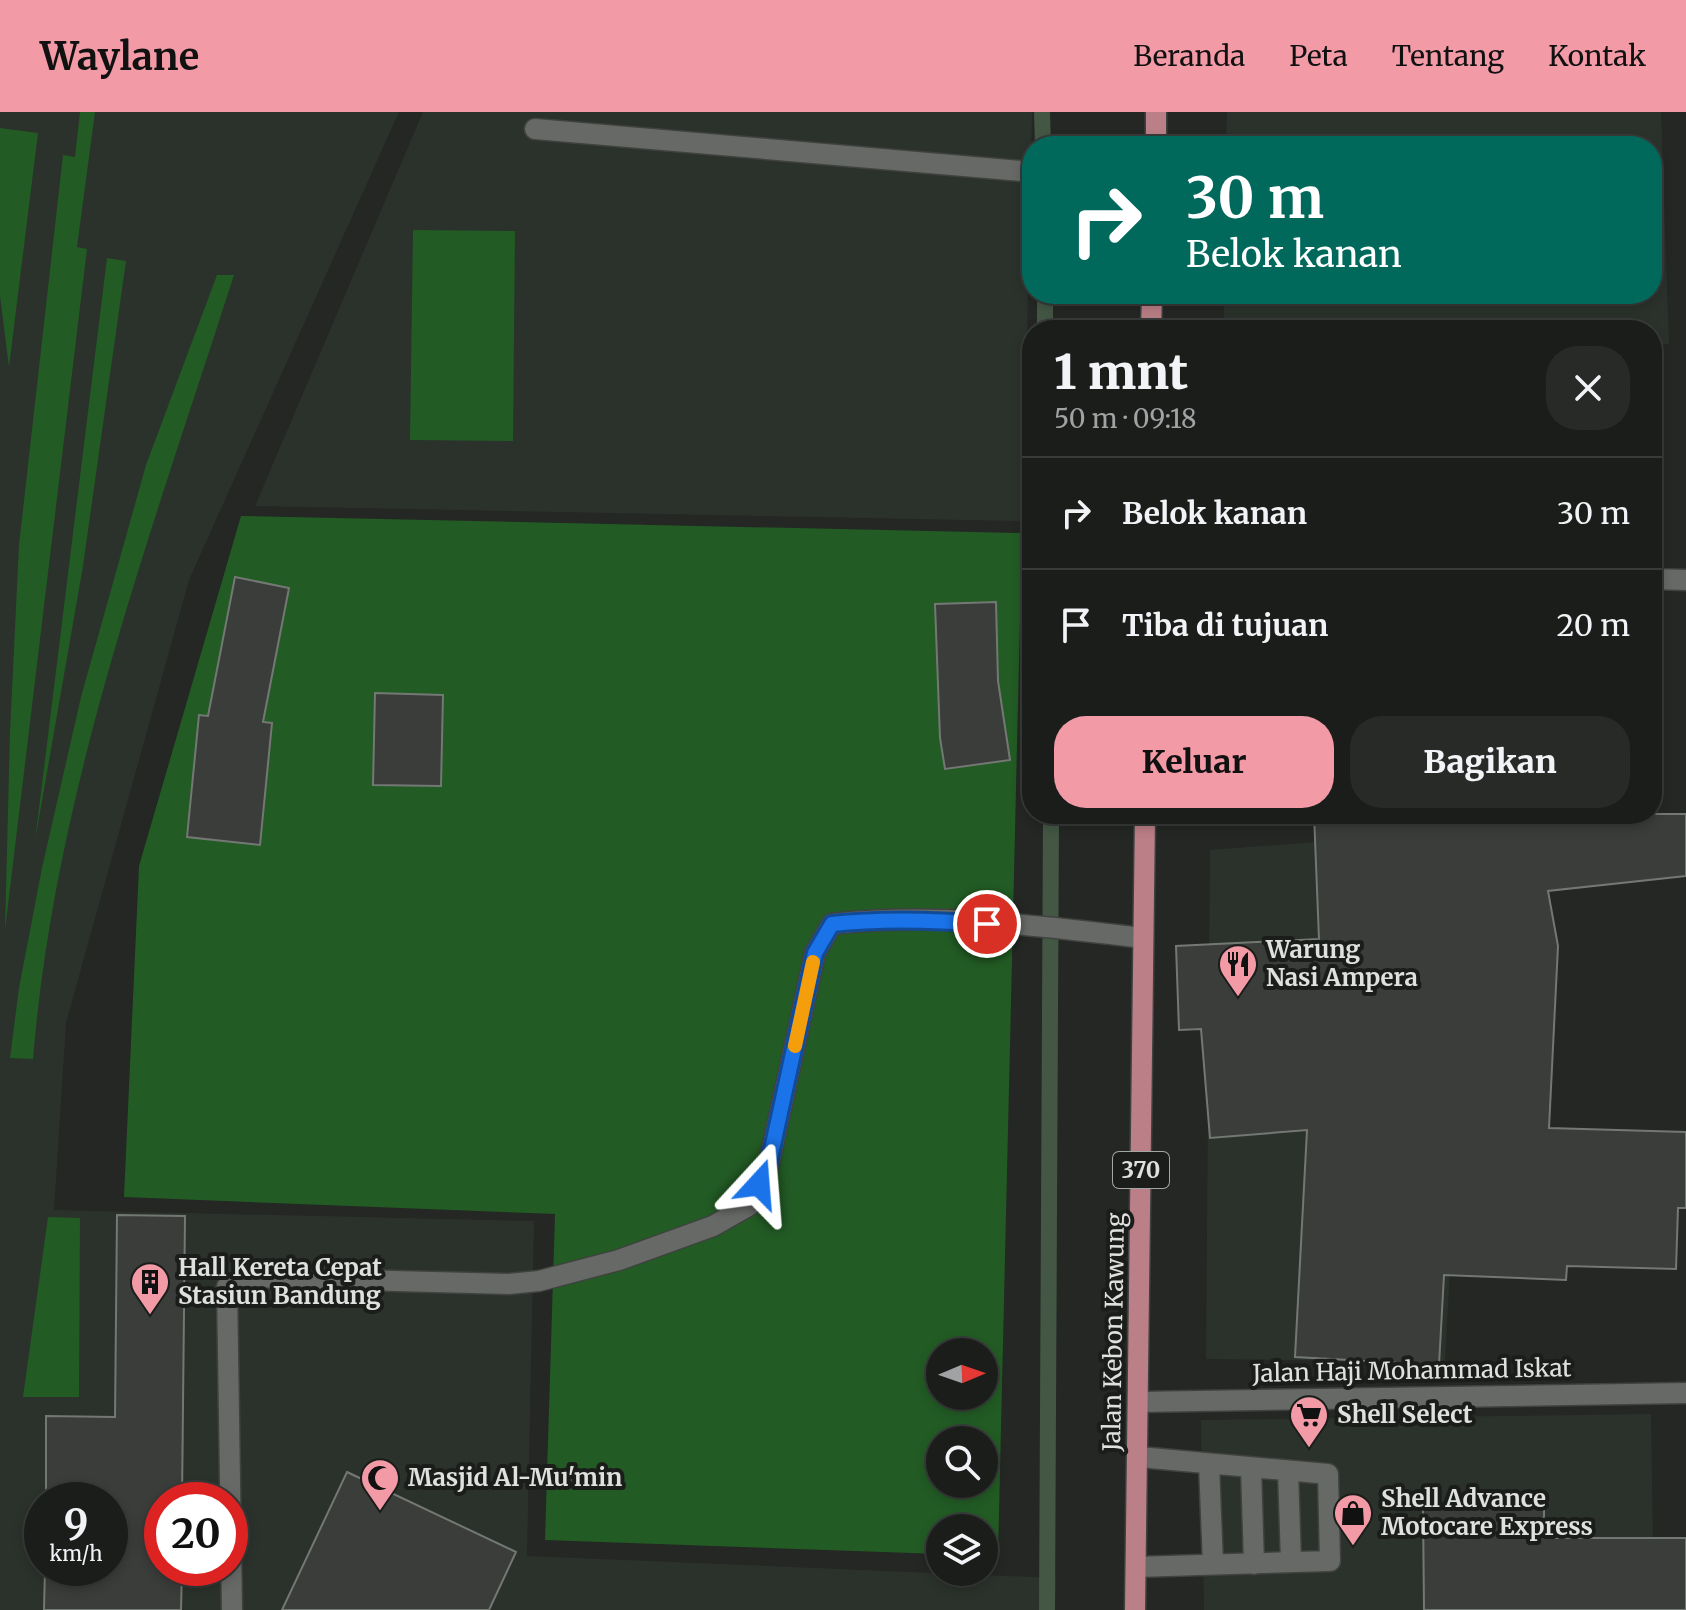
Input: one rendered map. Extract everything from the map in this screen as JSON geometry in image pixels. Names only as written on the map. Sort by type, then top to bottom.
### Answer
[{"type":"main road","points":[[1156,112],[1156,136]]},
{"type":"main road","name":"Jalan Kebon Kawung","points":[[1135,1610],[1145,824]]},
{"type":"street","points":[[535,129],[1022,172]]},
{"type":"street","points":[[1662,579],[1686,580]]},
{"type":"street","points":[[232,1610],[227,1287],[241,1277],[509,1284],[539,1281],[619,1260],[713,1226],[750,1205],[769,1163],[815,953],[832,924],[864,920],[924,920],[1143,938]]},
{"type":"street","name":"Jalan Haji Mohammad Iskat","points":[[1139,1402],[1686,1393]]},
{"type":"street","points":[[1136,1567],[1330,1561],[1328,1474],[1139,1457]]},
{"type":"street","points":[[1209,1464],[1213,1564]]},
{"type":"street","points":[[1251,1468],[1254,1564]]},
{"type":"street","points":[[1288,1471],[1291,1561]]},
{"type":"shaded area","points":[[0,112],[399,112],[189,580],[66,1023],[54,1210],[534,1221],[527,1556],[926,1573],[926,1586],[998,1586],[998,1576],[1056,1578],[1055,1610],[0,1610]]},
{"type":"shaded area","points":[[423,112],[1032,112],[1031,136],[1022,136],[1022,304],[1028,304],[1027,320],[1022,320],[1022,521],[255,506]]},
{"type":"shaded area","points":[[1227,112],[1661,112],[1662,136],[1226,136]]},
{"type":"shaded area","points":[[1662,141],[1669,344],[1662,344],[1662,320],[1224,320],[1224,304],[1662,304]]},
{"type":"shaded area","points":[[1524,826],[1463,1022],[1445,1362],[1206,1359],[1210,850]]},
{"type":"shaded area","points":[[1651,1414],[1654,1610],[1204,1610],[1201,1420]]},
{"type":"green space","points":[[80,112],[95,112],[77,247],[87,249],[5,930],[19,545],[63,155],[75,157]]},
{"type":"green space","points":[[0,128],[38,133],[9,367],[0,296]]},
{"type":"green space","points":[[413,230],[515,231],[513,441],[410,440]]},
{"type":"green space","points":[[107,258],[126,261],[83,566],[35,841]]},
{"type":"green space","points":[[217,275],[234,275],[140,565],[85,760],[62,859],[45,959],[33,1059],[10,1058],[19,988],[42,868],[81,697],[146,465]]},
{"type":"green space","points":[[241,516],[1022,533],[998,1556],[998,1514],[926,1514],[926,1554],[545,1540],[555,1214],[124,1197],[139,866]]},
{"type":"green space","points":[[48,1217],[80,1218],[79,1397],[23,1397]]},
{"type":"building","points":[[235,577],[289,588],[263,722],[272,723],[260,845],[187,837],[199,715],[208,716]]},
{"type":"building","points":[[996,602],[998,681],[1010,760],[945,769],[940,738],[935,604]]},
{"type":"building","points":[[375,693],[443,695],[441,786],[373,785]]},
{"type":"building","points":[[1662,814],[1686,814],[1686,876],[1548,891],[1558,946],[1549,1128],[1686,1132],[1686,1208],[1678,1208],[1676,1269],[1567,1266],[1566,1280],[1444,1275],[1439,1365],[1295,1357],[1307,1130],[1210,1138],[1201,1029],[1179,1030],[1176,946],[1319,939],[1314,824],[1662,824]]},
{"type":"building","name":"Hall Kereta Cepat Stasiun Bandung","points":[[117,1215],[185,1216],[182,1482],[144,1482],[144,1586],[182,1586],[181,1610],[44,1610],[45,1586],[128,1586],[128,1482],[46,1482],[46,1416],[115,1417]]},
{"type":"building","name":"Masjid Al-Mu'min","points":[[347,1472],[516,1552],[489,1610],[282,1610]]},
{"type":"building","points":[[1544,1506],[1544,1538],[1686,1538],[1686,1610],[1424,1610],[1423,1507]]},
{"type":"waterway","points":[[1042,112],[1043,136]]},
{"type":"waterway","points":[[1045,304],[1045,320]]},
{"type":"waterway","points":[[1047,1610],[1051,824]]},
{"type":"slow traffic","points":[[795,1046],[813,962]]},
{"type":"place","name":"Warung Nasi Ampera","points":[[1238,998]]},
{"type":"place","name":"Hall Kereta Cepat Stasiun Bandung","points":[[150,1316]]},
{"type":"place","name":"Shell Select","points":[[1309,1449]]},
{"type":"place","name":"Masjid Al-Mu'min","points":[[380,1512]]},
{"type":"place","name":"Shell Advance Motocare Express","points":[[1353,1547]]},
{"type":"route","points":[[759,1184],[769,1163],[815,953],[832,924],[864,920],[987,924]]}]
